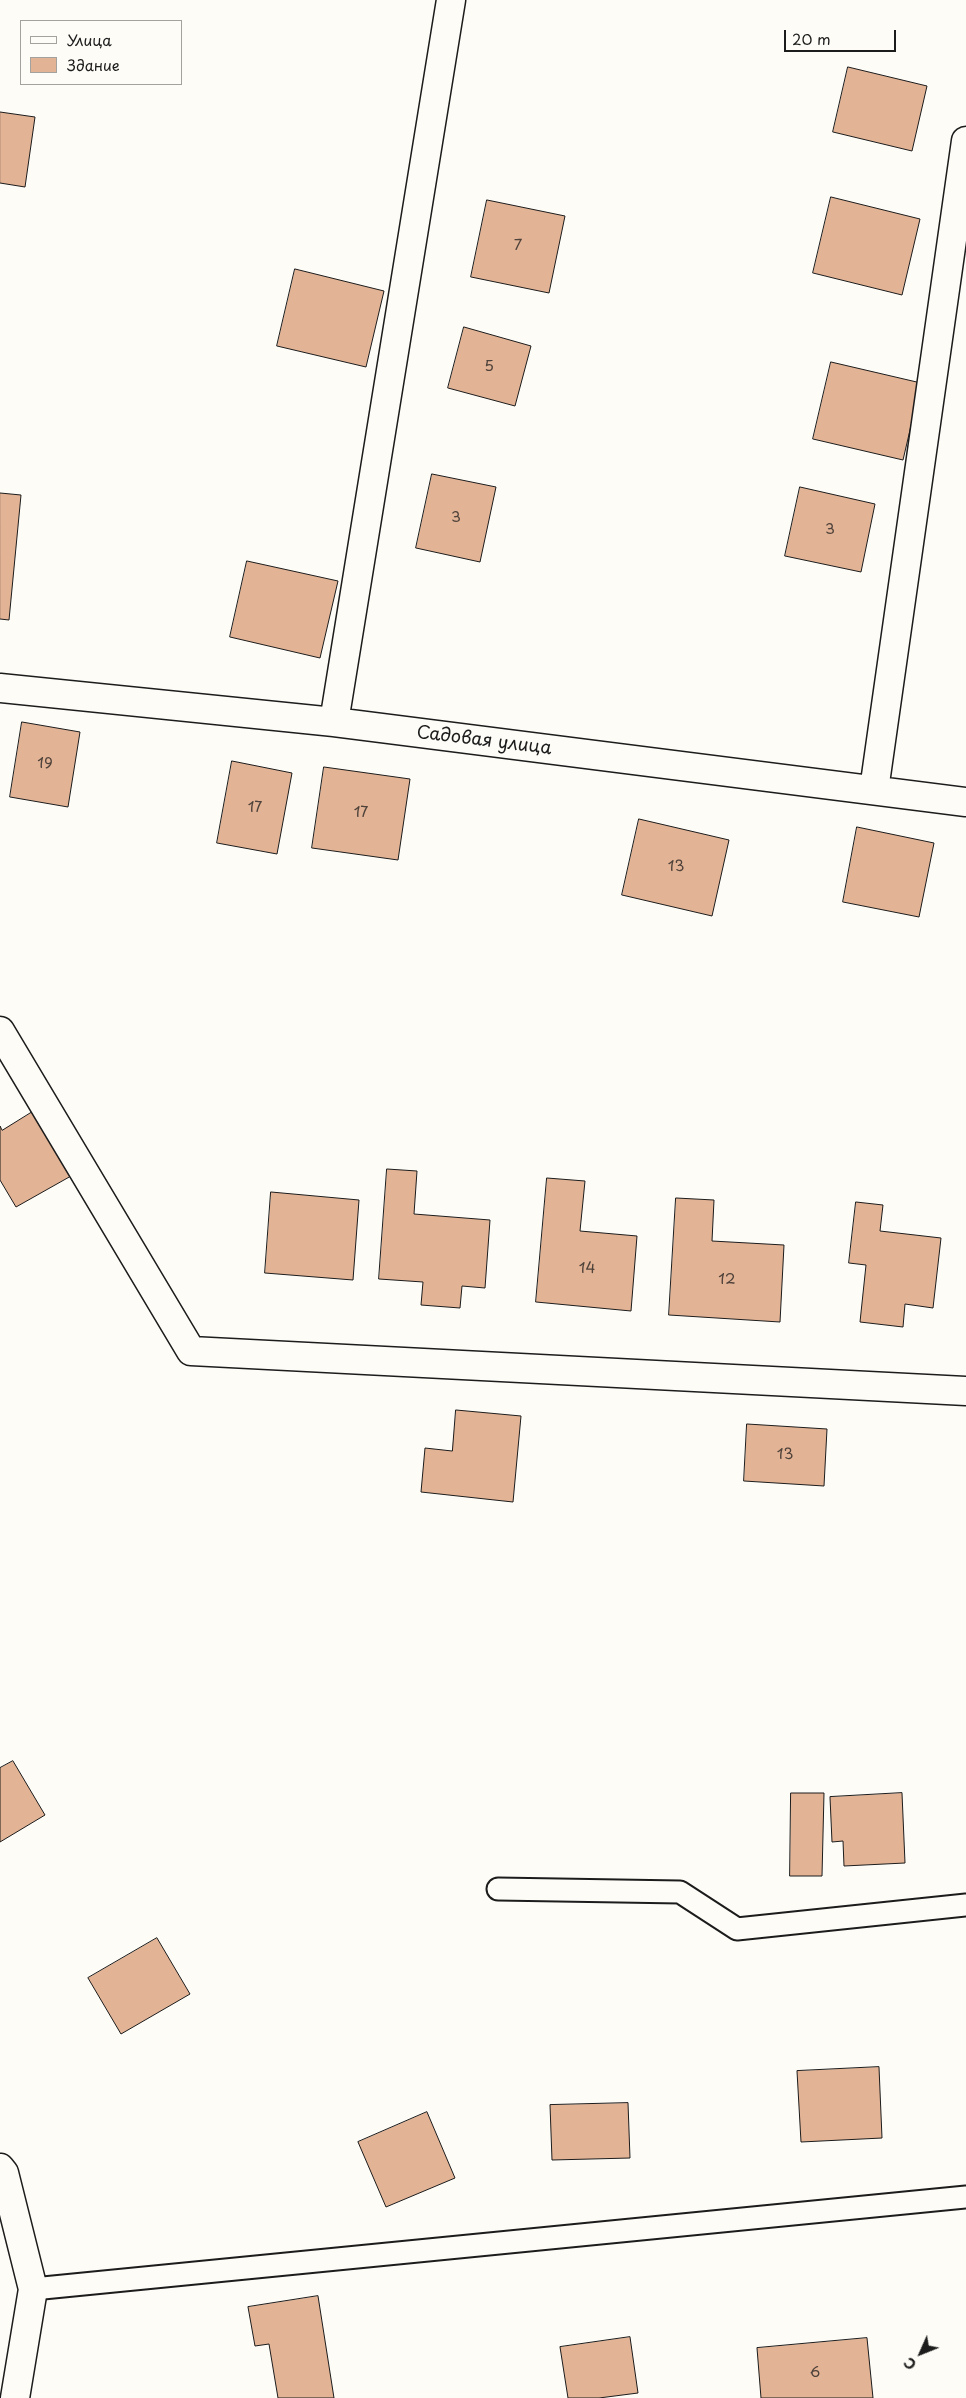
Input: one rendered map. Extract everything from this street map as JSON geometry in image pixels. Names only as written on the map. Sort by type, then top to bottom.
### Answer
[{"type":"street","points":[[334,722],[451,0]]},
{"type":"street","points":[[874,790],[966,142]]},
{"type":"street","name":"Садовая улица","points":[[0,688],[334,722],[966,802]]},
{"type":"street","points":[[0,1031],[191,1350],[966,1390]]},
{"type":"street","points":[[0,2168],[4,2173],[33,2289],[15,2388],[15,2398]]},
{"type":"lane","points":[[498,1889],[680,1892],[737,1929],[966,1905]]},
{"type":"lane","points":[[33,2289],[966,2198]]},
{"type":"building","points":[[848,67],[927,86],[912,151],[833,132]]},
{"type":"building","points":[[0,112],[35,117],[25,187],[0,183]]},
{"type":"building","points":[[831,197],[920,219],[902,295],[813,273]]},
{"type":"building","points":[[487,200],[565,216],[549,293],[471,277]]},
{"type":"building","points":[[295,269],[384,291],[366,367],[277,346]]},
{"type":"building","points":[[464,327],[531,346],[515,406],[448,388]]},
{"type":"building","points":[[831,362],[921,383],[903,460],[813,439]]},
{"type":"building","points":[[432,474],[496,487],[480,562],[416,548]]},
{"type":"building","points":[[800,487],[875,504],[861,572],[785,556]]},
{"type":"building","points":[[0,493],[21,495],[9,620],[0,619]]},
{"type":"building","points":[[247,561],[338,581],[320,658],[230,637]]},
{"type":"building","points":[[22,722],[80,732],[68,807],[10,797]]},
{"type":"building","points":[[232,761],[292,773],[277,854],[217,843]]},
{"type":"building","points":[[324,767],[410,779],[398,860],[312,848]]},
{"type":"building","points":[[639,819],[729,840],[712,916],[622,895]]},
{"type":"building","points":[[857,827],[934,843],[919,917],[843,902]]},
{"type":"building","points":[[34,1111],[71,1176],[16,1207],[0,1180],[0,1126],[2,1130]]},
{"type":"building","points":[[387,1169],[417,1171],[414,1214],[490,1220],[485,1288],[462,1286],[460,1308],[421,1305],[423,1282],[379,1279]]},
{"type":"building","points":[[547,1178],[585,1181],[580,1231],[637,1236],[631,1311],[536,1302]]},
{"type":"building","points":[[271,1192],[359,1200],[353,1280],[265,1273]]},
{"type":"building","points":[[676,1198],[714,1200],[712,1241],[784,1245],[780,1322],[669,1315]]},
{"type":"building","points":[[856,1202],[883,1205],[880,1231],[941,1238],[933,1308],[905,1304],[903,1327],[860,1322],[866,1265],[849,1263]]},
{"type":"building","points":[[456,1410],[521,1416],[513,1502],[421,1492],[425,1448],[452,1451]]},
{"type":"building","points":[[747,1424],[827,1429],[824,1486],[744,1481]]},
{"type":"building","points":[[13,1761],[45,1815],[0,1842],[0,1768]]},
{"type":"building","points":[[791,1793],[824,1793],[822,1876],[790,1876]]},
{"type":"building","points":[[902,1793],[905,1863],[844,1866],[843,1841],[832,1842],[830,1797]]},
{"type":"building","points":[[157,1938],[190,1994],[121,2034],[88,1978]]},
{"type":"building","points":[[879,2067],[882,2138],[801,2142],[797,2071]]},
{"type":"building","points":[[628,2103],[630,2158],[552,2160],[550,2105]]},
{"type":"building","points":[[427,2112],[455,2178],[386,2207],[358,2142]]},
{"type":"building","points":[[318,2296],[334,2398],[278,2398],[269,2344],[255,2346],[248,2307]]},
{"type":"building","points":[[630,2337],[638,2393],[599,2398],[568,2398],[560,2347]]},
{"type":"building","points":[[867,2338],[873,2398],[761,2398],[757,2348]]}]
